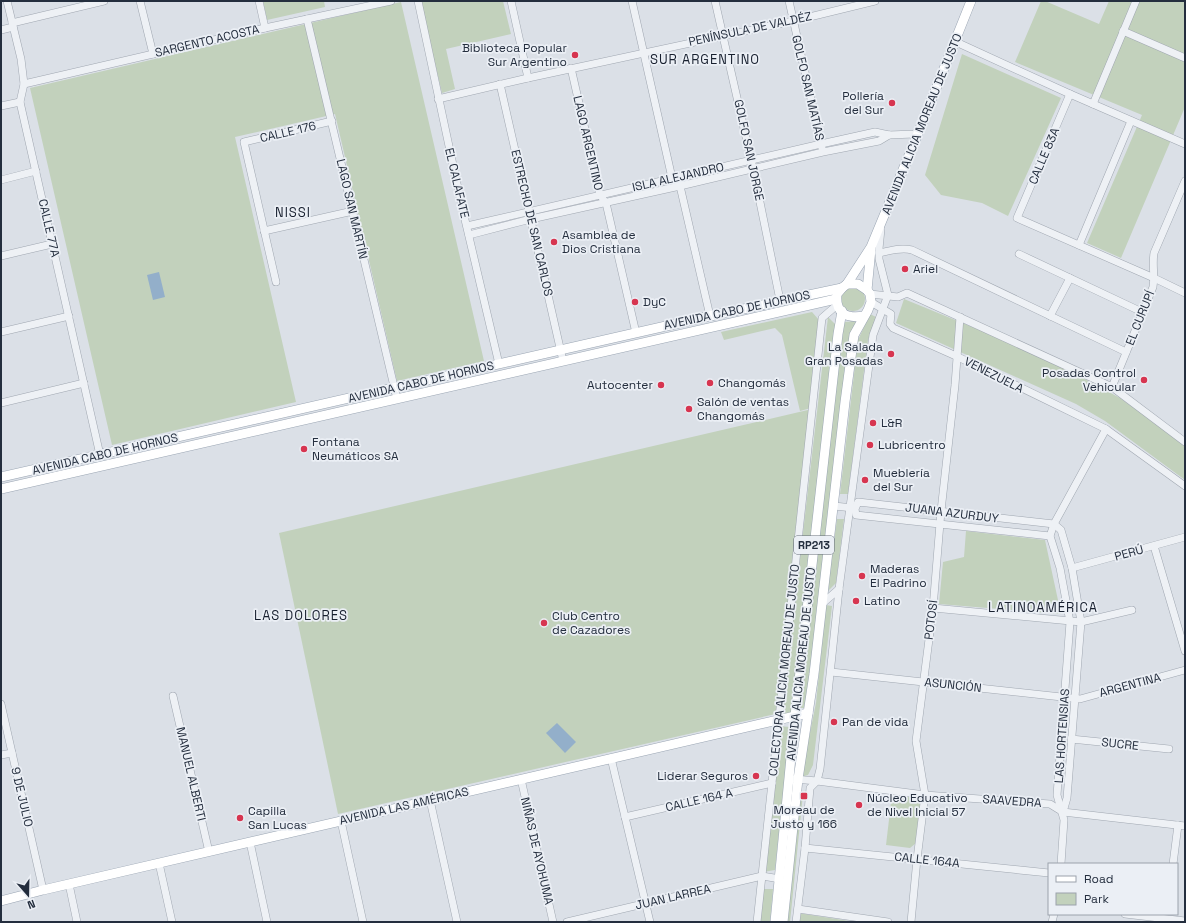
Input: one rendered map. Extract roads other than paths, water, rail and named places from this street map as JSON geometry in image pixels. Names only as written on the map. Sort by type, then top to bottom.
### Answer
[{"type":"main road","name":"AVENIDA ALICIA MOREAU DE JUSTO","points":[[782,922],[793,779],[795,716],[837,342],[837,294],[871,247],[956,42],[971,1]]},
{"type":"main road","name":"AVENIDA ALICIA MOREAU DE JUSTO","points":[[775,922],[793,779],[808,713],[823,603],[845,402],[854,335],[868,310],[871,247]]},
{"type":"main road","points":[[844,286],[858,284],[869,295]]},
{"type":"main road","name":"AVENIDA CABO DE HORNOS","points":[[1,477],[844,286]]},
{"type":"main road","name":"AVENIDA CABO DE HORNOS","points":[[1,489],[563,361],[838,305]]},
{"type":"main road","points":[[838,305],[848,317],[852,318],[864,316]]},
{"type":"main road","name":"AVENIDA LAS AMÉRICAS","points":[[1,901],[808,713]]},
{"type":"street","name":"CALLE 77A","points":[[8,1],[21,59],[24,84],[20,102],[100,455]]},
{"type":"street","points":[[1,30],[13,25],[104,1]]},
{"type":"street","points":[[140,1],[153,54]]},
{"type":"street","points":[[259,1],[265,28]]},
{"type":"street","name":"SARGENTO ACOSTA","points":[[24,84],[388,1]]},
{"type":"street","name":"EL CALAFATE","points":[[418,1],[438,99],[499,364]]},
{"type":"street","points":[[510,1],[528,78]]},
{"type":"street","points":[[632,1],[672,178],[680,186],[710,316]]},
{"type":"street","name":"GOLFO SAN JORGE","points":[[715,1],[753,168],[780,300]]},
{"type":"street","name":"GOLFO SAN MATÍAS","points":[[789,1],[823,152]]},
{"type":"street","name":"PENÍNSULA DE VALDÉZ","points":[[438,99],[643,52],[793,21],[875,1]]},
{"type":"street","points":[[1092,104],[1136,1]]},
{"type":"street","name":"LAGO SAN MARTÍN","points":[[307,19],[397,399]]},
{"type":"street","points":[[1123,31],[1185,58]]},
{"type":"street","points":[[956,42],[1092,104],[1185,144]]},
{"type":"street","name":"LAGO ARGENTINO","points":[[571,68],[600,195],[606,203],[636,333]]},
{"type":"street","name":"ESTRECHO DE SAN CARLOS","points":[[500,84],[563,361]]},
{"type":"street","name":"CALLE 83A","points":[[1070,94],[1017,218],[1079,246]]},
{"type":"street","points":[[1,106],[20,102]]},
{"type":"street","points":[[1131,121],[1079,246],[1185,293]]},
{"type":"street","name":"CALLE 176","points":[[264,231],[244,142],[332,122]]},
{"type":"street","name":"ISLA ALEJANDRO","points":[[467,226],[875,132],[889,135],[914,134],[919,131]]},
{"type":"street","name":"ISLA ALEJANDRO","points":[[469,235],[531,219],[753,168],[879,141],[889,135]]},
{"type":"street","points":[[1,180],[36,171]]},
{"type":"street","name":"EL CURUPÍ","points":[[1112,387],[1153,287],[1154,278],[1152,262],[1154,252],[1185,182]]},
{"type":"street","points":[[276,282],[264,231],[353,211]]},
{"type":"street","points":[[796,922],[805,848],[810,788],[816,781],[820,769],[839,589],[852,508],[873,336],[888,295],[881,270],[879,254],[882,221]]},
{"type":"street","points":[[1,256],[52,244]]},
{"type":"street","points":[[879,254],[895,250],[912,250],[1126,352]]},
{"type":"street","points":[[1019,254],[1142,312]]},
{"type":"street","points":[[1050,316],[1070,278]]},
{"type":"street","points":[[869,295],[888,295],[898,297],[907,293],[1112,387],[1185,442]]},
{"type":"street","points":[[869,295],[883,308]]},
{"type":"street","name":"COLECTORA ALICIA MOREAU DE JUSTO","points":[[757,922],[822,318],[838,305]]},
{"type":"street","name":"VENEZUELA","points":[[883,308],[892,314],[890,324],[893,328],[956,356],[1106,430],[1185,486]]},
{"type":"street","points":[[1,332],[69,316]]},
{"type":"street","name":"POTOSÍ","points":[[911,922],[925,795],[916,741],[933,608],[940,511],[955,385],[960,317]]},
{"type":"street","points":[[1,403],[84,383]]},
{"type":"street","points":[[1050,536],[1054,524],[1106,430]]},
{"type":"street","name":"JUANA AZURDUY","points":[[852,508],[858,502],[1054,524]]},
{"type":"street","name":"JUANA AZURDUY","points":[[834,506],[852,508],[856,514],[1050,536]]},
{"type":"street","name":"LAS HORTENSIAS","points":[[1054,524],[1061,530],[1072,568],[1081,622],[1067,798],[1063,812]]},
{"type":"street","name":"LAS HORTENSIAS","points":[[1050,536],[1060,568],[1070,622],[1057,795],[1063,812]]},
{"type":"street","name":"PERÚ","points":[[1072,568],[1185,537]]},
{"type":"street","points":[[1154,546],[1185,651]]},
{"type":"street","points":[[823,603],[839,589]]},
{"type":"street","points":[[933,608],[1070,622],[1081,622],[1132,610]]},
{"type":"street","name":"ARGENTINA","points":[[1075,698],[1080,698],[1185,670]]},
{"type":"street","name":"ASUNCIÓN","points":[[831,672],[1075,698]]},
{"type":"street","name":"MANUEL ALBERTI","points":[[173,696],[209,852]]},
{"type":"street","name":"9 DE JULIO","points":[[1,704],[43,890]]},
{"type":"street","name":"SUCRE","points":[[1071,739],[1169,749]]},
{"type":"street","points":[[1,756],[12,753]]},
{"type":"street","points":[[611,758],[650,922]]},
{"type":"street","name":"NIÑAS DE AYOHUMA","points":[[521,779],[553,922]]},
{"type":"street","name":"SAAVEDRA","points":[[793,779],[925,795],[1050,804],[1063,812],[1182,825]]},
{"type":"street","name":"CALLE 164 A","points":[[626,817],[772,783]]},
{"type":"street","points":[[430,800],[457,922]]},
{"type":"street","points":[[1061,863],[1064,820],[1063,812]]},
{"type":"street","points":[[341,821],[363,922]]},
{"type":"street","points":[[1173,863],[1182,825]]},
{"type":"street","points":[[250,842],[267,922]]},
{"type":"street","name":"CALLE 164A","points":[[805,848],[1048,873]]},
{"type":"street","points":[[159,863],[172,922]]},
{"type":"street","name":"JUAN LARREA","points":[[567,922],[762,876],[780,879]]},
{"type":"street","points":[[69,884],[77,922]]},
{"type":"street","points":[[798,909],[888,922]]},
{"type":"street","points":[[1135,915],[1185,921]]},
{"type":"water","points":[[159,272],[165,297],[153,300],[147,275]]},
{"type":"water","points":[[557,723],[576,742],[565,753],[546,733]]},
{"type":"place","name":"Biblioteca Popular Sur Argentino","points":[[575,55]]},
{"type":"place","name":"Pollería del Sur","points":[[892,103]]},
{"type":"place","name":"Asamblea de Dios Cristiana","points":[[554,242]]},
{"type":"place","name":"Ariel","points":[[905,269]]},
{"type":"place","name":"DyC","points":[[635,302]]},
{"type":"place","name":"La Salada Gran Posadas","points":[[891,354]]},
{"type":"place","name":"Posadas Control Vehicular","points":[[1144,380]]},
{"type":"place","name":"Changomás","points":[[710,383]]},
{"type":"place","name":"Autocenter","points":[[661,385]]},
{"type":"place","name":"Salón de ventas Changomás","points":[[689,409]]},
{"type":"place","name":"L&R","points":[[873,423]]},
{"type":"place","name":"Lubricentro","points":[[870,445]]},
{"type":"place","name":"Fontana Neumáticos SA","points":[[304,449]]},
{"type":"place","name":"Mueblería del Sur","points":[[865,480]]},
{"type":"place","name":"Maderas El Padrino","points":[[862,576]]},
{"type":"place","name":"Latino","points":[[856,601]]},
{"type":"place","name":"Club Centro de Cazadores","points":[[544,623]]},
{"type":"place","name":"Pan de vida","points":[[834,722]]},
{"type":"place","name":"Liderar Seguros","points":[[756,776]]},
{"type":"place","name":"Moreau de Justo y 166","points":[[804,796]]},
{"type":"place","name":"Núcleo Educativo de Nivel Inicial 57","points":[[859,805]]},
{"type":"place","name":"Capilla San Lucas","points":[[240,818]]},
{"type":"district","name":"SUR ARGENTINO","points":[[705,59]]},
{"type":"district","name":"NISSI","points":[[293,212]]},
{"type":"district","name":"LATINOAMÉRICA","points":[[1043,607]]},
{"type":"district","name":"LAS DOLORES","points":[[301,615]]}]
